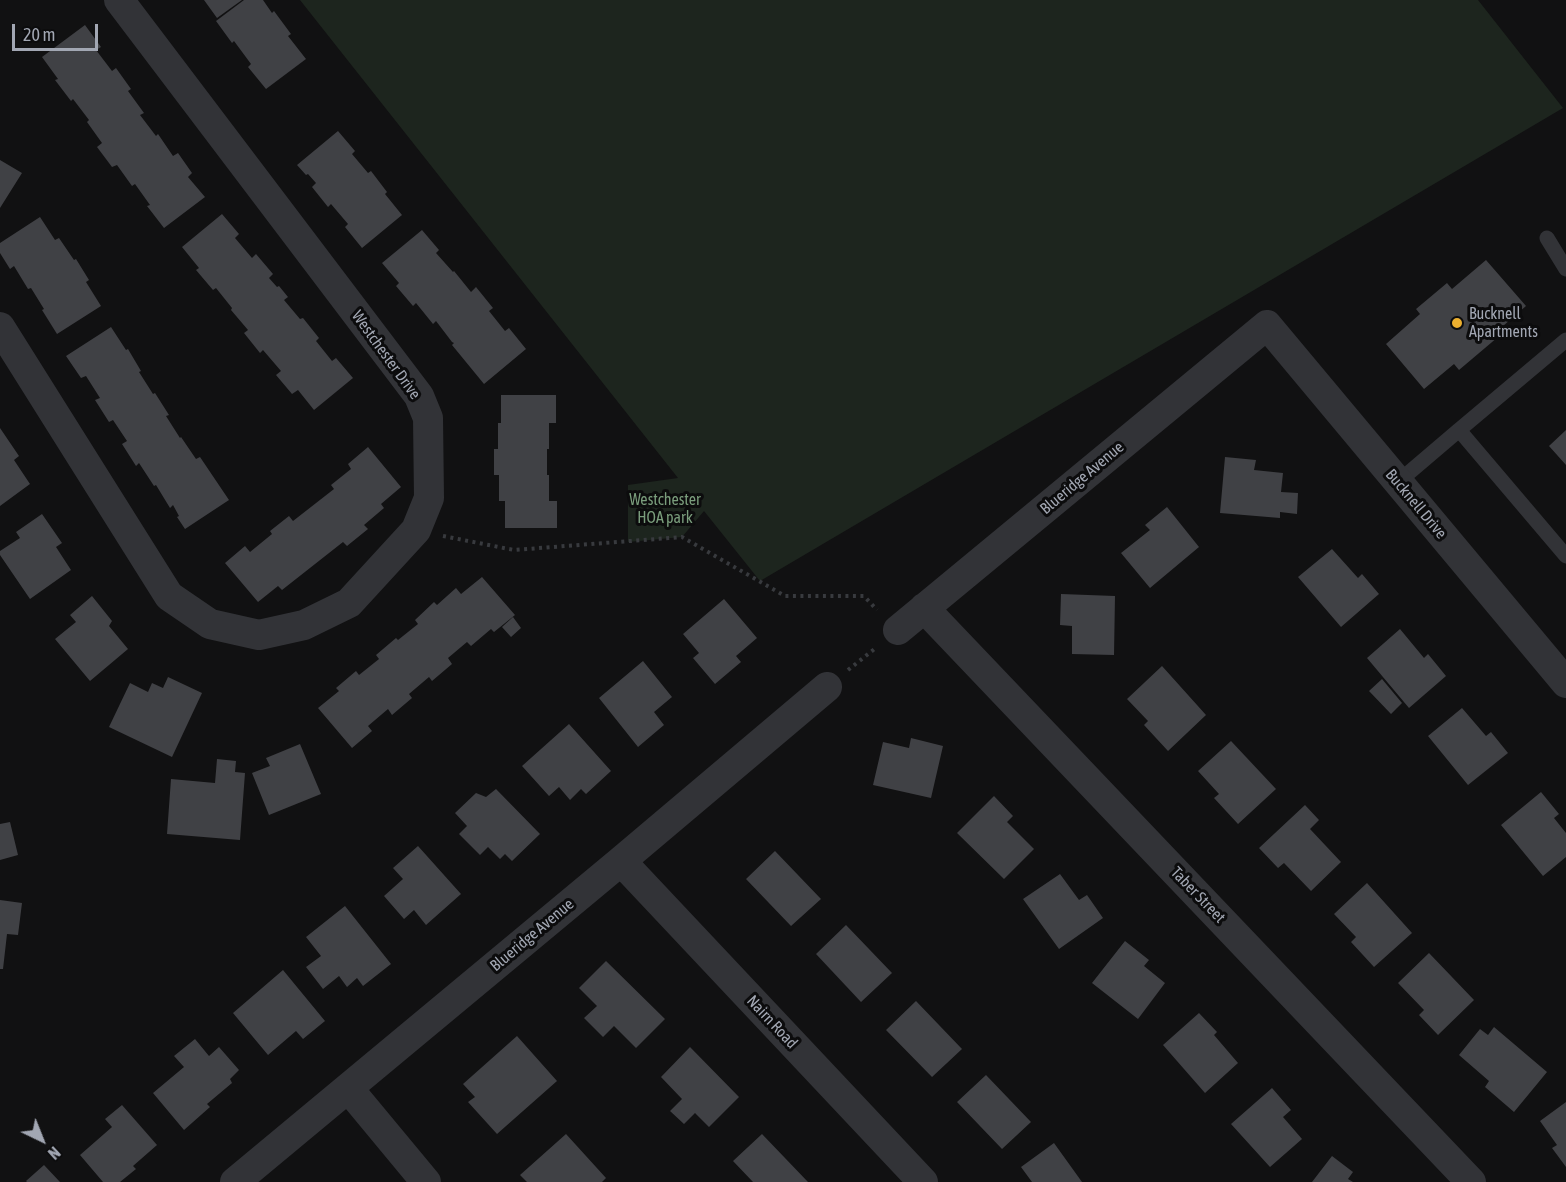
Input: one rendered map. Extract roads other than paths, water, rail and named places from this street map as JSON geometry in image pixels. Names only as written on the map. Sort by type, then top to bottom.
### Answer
[{"type":"street","name":"Westchester Drive","points":[[0,327],[169,596],[210,624],[259,634],[304,625],[349,603],[416,530],[429,498],[428,418],[419,396],[119,0]]},
{"type":"street","name":"Bucknell Drive","points":[[1267,326],[1566,683]]},
{"type":"street","name":"Blueridge Avenue","points":[[898,630],[1267,326]]},
{"type":"street","name":"Taber Street","points":[[924,608],[1471,1182]]},
{"type":"street","name":"Blueridge Avenue","points":[[235,1182],[827,687]]},
{"type":"street","name":"Nairn Road","points":[[621,861],[923,1182]]},
{"type":"street","points":[[348,1088],[426,1182]]},
{"type":"lane","points":[[1547,238],[1566,269]]},
{"type":"lane","points":[[1398,482],[1566,340]]},
{"type":"lane","points":[[1459,430],[1566,556]]},
{"type":"place","name":"Bucknell Apartments","points":[[1457,323]]},
{"type":"park label","name":"Westchester HOA park","points":[[665,509]]}]
